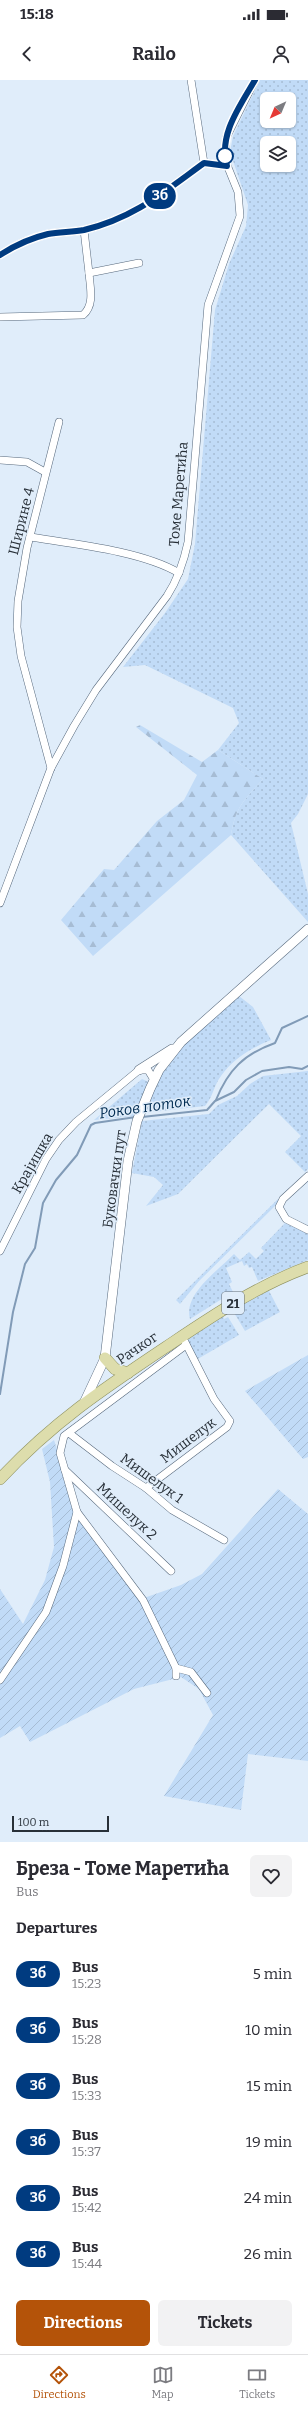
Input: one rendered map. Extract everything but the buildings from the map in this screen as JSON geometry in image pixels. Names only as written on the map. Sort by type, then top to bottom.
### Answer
[{"type":"main road","name":"Рачког","points":[[0,1479],[43,1435],[84,1403],[128,1373],[185,1340],[248,1294],[308,1268]]},
{"type":"main road","points":[[105,1358],[115,1369],[128,1373]]},
{"type":"street","points":[[191,80],[204,163]]},
{"type":"street","name":"Томе Маретића","points":[[0,903],[51,768],[96,690],[168,596],[179,572],[188,542],[208,304],[240,216],[238,192],[227,166],[224,150],[226,138],[255,80]]},
{"type":"street","points":[[0,255],[15,245],[47,234],[84,230],[136,211],[152,203],[204,163],[227,166]]},
{"type":"street","points":[[0,317],[83,315],[88,311],[91,304],[84,230]]},
{"type":"street","points":[[89,273],[139,263]]},
{"type":"street","name":"Ширине 4","points":[[51,768],[36,717],[17,636],[18,602],[30,537],[44,486],[45,472],[59,422]]},
{"type":"street","points":[[0,460],[27,462],[45,472]]},
{"type":"street","points":[[30,537],[110,551],[162,564],[179,572]]},
{"type":"street","name":"Буковачки пут","points":[[84,1403],[105,1358],[128,1161],[138,1117],[154,1080],[166,1060],[181,1042],[308,929]]},
{"type":"street","points":[[139,1070],[181,1042]]},
{"type":"street","points":[[139,1070],[148,1070],[154,1080]]},
{"type":"street","name":"Крајишка","points":[[0,1251],[46,1160],[59,1140],[76,1122],[139,1070]]},
{"type":"street","points":[[308,1176],[283,1199],[279,1207],[286,1219],[308,1230]]},
{"type":"street","points":[[176,1676],[176,1668],[143,1600],[77,1512],[60,1447],[64,1436],[185,1340]]},
{"type":"street","name":"Мишелук","points":[[146,1488],[227,1427],[230,1421],[214,1399],[185,1340]]},
{"type":"street","name":"Мишелук 1","points":[[69,1433],[112,1466],[146,1488],[172,1510],[224,1540]]},
{"type":"street","name":"Мишелук 2","points":[[65,1470],[171,1571]]},
{"type":"street","points":[[0,1680],[46,1612],[64,1566],[77,1512]]},
{"type":"street","points":[[176,1668],[191,1672],[207,1693]]},
{"type":"green space","points":[[260,80],[308,80],[308,794],[298,814],[291,823],[308,894],[308,922],[231,835],[238,810],[263,779],[218,750],[239,723],[233,708],[145,665],[123,667],[165,613],[188,579],[195,544],[215,310],[229,264],[246,226],[248,205],[230,152],[233,136]]},
{"type":"green space","points":[[140,725],[202,762],[218,750],[263,779],[238,810],[231,835],[93,956],[61,920],[104,869],[114,870],[157,821],[184,800],[197,775],[136,727]]},
{"type":"green space","points":[[239,996],[253,1007],[271,1040],[250,1050],[231,1064],[219,1080],[205,1106],[144,1113],[150,1095],[159,1078],[182,1047]]},
{"type":"green space","points":[[308,1071],[308,1169],[305,1172],[285,1152],[301,1136],[269,1104],[178,1194],[146,1206],[163,1185],[154,1177],[132,1173],[142,1121],[209,1114],[218,1105],[237,1096],[250,1084],[263,1076]]},
{"type":"green space","points":[[142,1079],[149,1082],[134,1116],[94,1120]]},
{"type":"green space","points":[[278,1199],[277,1204],[199,1281],[180,1304],[176,1300]]},
{"type":"green space","points":[[285,1223],[308,1234],[308,1260],[258,1281],[252,1267],[249,1268],[247,1264],[244,1266],[242,1261],[226,1268],[232,1282],[229,1284],[233,1292],[190,1319],[189,1310],[192,1301],[204,1283],[234,1254],[240,1260],[249,1252],[256,1259],[264,1251],[261,1248]]},
{"type":"green space","points":[[267,1287],[280,1312],[245,1331],[230,1306]]},
{"type":"green space","points":[[222,1313],[224,1319],[228,1317],[239,1335],[196,1360],[188,1342],[187,1332]]},
{"type":"green space","points":[[308,1355],[308,1457],[303,1459],[245,1391]]},
{"type":"green space","points":[[54,1440],[77,1511],[141,1599],[181,1585],[202,1574],[278,1489],[308,1514],[308,1761],[248,1754],[241,1810],[164,1796],[213,1715],[199,1689],[181,1677],[134,1689],[30,1742],[20,1726],[0,1738],[0,1589],[23,1624],[45,1580],[54,1547],[50,1482],[42,1449]]},
{"type":"waterway","points":[[216,1100],[226,1080],[238,1064],[254,1052],[275,1043],[282,1028],[308,1016]]},
{"type":"waterway","name":"Роков поток","points":[[142,1117],[207,1110],[215,1101],[234,1092],[246,1080],[262,1071],[289,1067],[302,1069],[308,1066]]},
{"type":"waterway","name":"Роков поток","points":[[0,1394],[13,1312],[25,1264],[35,1248],[43,1203],[56,1180],[77,1155],[91,1125],[95,1123],[136,1117]]},
{"type":"bus line","name":"3б","points":[[0,255],[15,245],[47,234],[84,230],[136,211],[152,203],[204,163],[227,166],[224,150],[226,138],[241,103],[255,80]]}]
